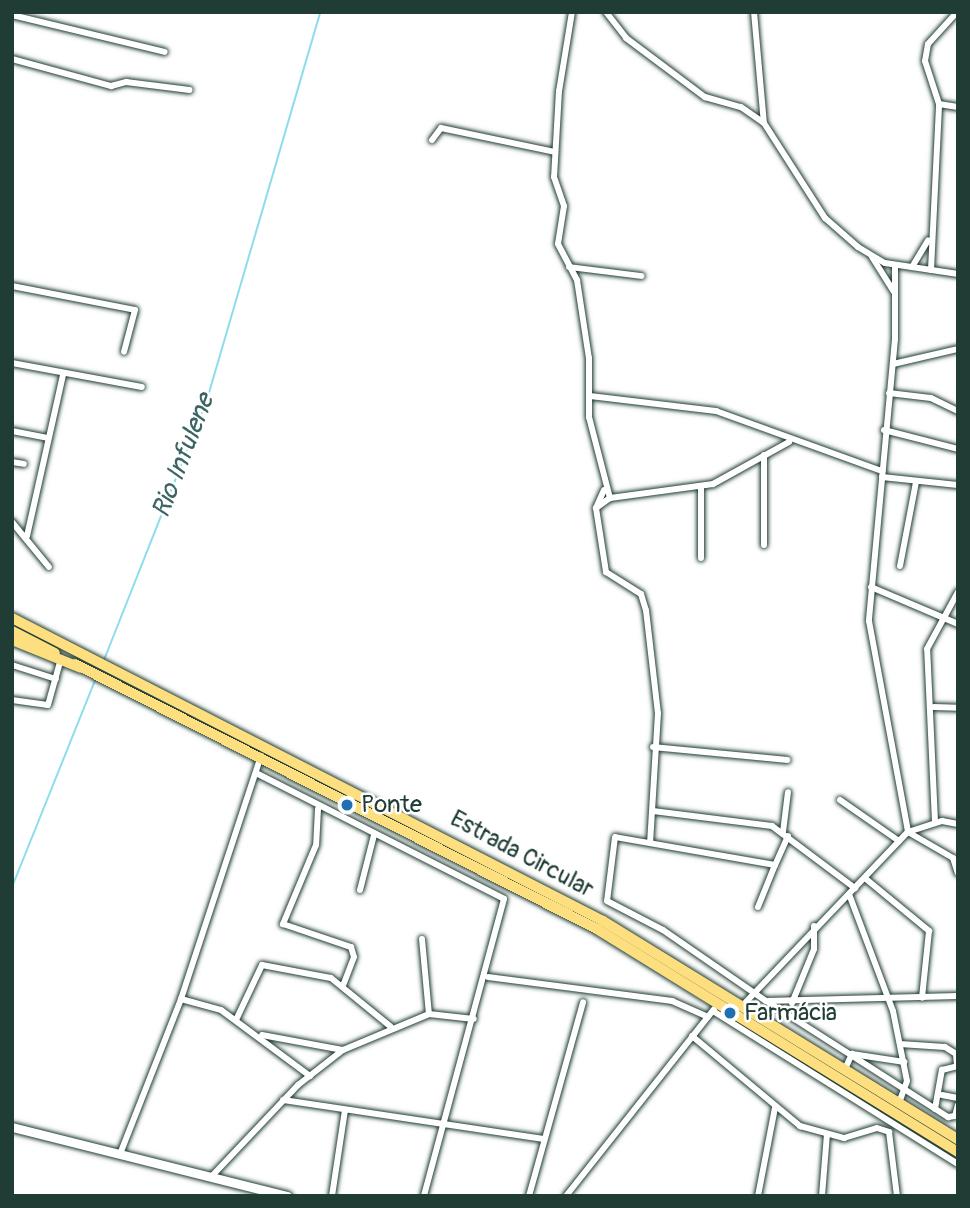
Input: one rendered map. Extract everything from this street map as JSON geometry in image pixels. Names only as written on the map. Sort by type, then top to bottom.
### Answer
[{"type":"highway","points":[[12,640],[60,662],[86,670]]},
{"type":"main road","name":"Estrada Circular","points":[[12,618],[96,660],[145,692],[261,756],[499,875],[714,1010],[895,1118],[958,1152]]},
{"type":"main road","name":"Estrada Circular","points":[[12,631],[86,670],[145,692],[483,855],[743,1005],[958,1139]]},
{"type":"street","points":[[572,12],[555,152],[555,183],[564,206],[558,244],[577,280],[604,490],[610,498]]},
{"type":"street","points":[[606,12],[625,38],[705,97],[741,107],[764,123],[825,218],[871,256],[896,293]]},
{"type":"street","points":[[754,12],[764,123]]},
{"type":"street","points":[[931,270],[929,239],[939,104],[925,61],[928,44],[957,12]]},
{"type":"street","points":[[12,15],[165,52]]},
{"type":"street","points":[[12,59],[111,86],[126,82],[189,90]]},
{"type":"street","points":[[939,104],[958,107]]},
{"type":"street","points":[[432,140],[439,128],[555,152]]},
{"type":"street","points":[[912,267],[929,239]]},
{"type":"street","points":[[871,256],[895,264],[958,274]]},
{"type":"street","points":[[895,264],[893,364],[884,430],[871,587],[879,699],[899,764],[908,832]]},
{"type":"street","points":[[569,267],[641,276]]},
{"type":"street","points":[[12,286],[135,310],[124,352]]},
{"type":"street","points":[[893,364],[958,349]]},
{"type":"street","points":[[13,365],[142,387]]},
{"type":"street","points":[[27,536],[63,375]]},
{"type":"street","points":[[888,393],[931,398],[958,411]]},
{"type":"street","points":[[590,396],[716,411],[789,442],[827,448],[882,474],[916,482],[958,485]]},
{"type":"street","points":[[884,430],[958,449]]},
{"type":"street","points":[[12,431],[47,438]]},
{"type":"street","points":[[596,508],[610,498],[701,487],[789,442]]},
{"type":"street","points":[[764,456],[764,545]]},
{"type":"street","points":[[12,462],[24,464]]},
{"type":"street","points":[[900,566],[916,482]]},
{"type":"street","points":[[701,487],[701,558]]},
{"type":"street","points":[[604,490],[596,508],[607,575],[637,590],[645,604],[658,713],[653,747],[650,842]]},
{"type":"street","points":[[12,522],[27,536],[48,567]]},
{"type":"street","points":[[871,587],[958,624]]},
{"type":"street","points":[[935,822],[934,707],[927,649],[958,592]]},
{"type":"street","points":[[12,700],[48,705],[60,662]]},
{"type":"street","points":[[12,665],[56,679]]},
{"type":"street","points":[[934,707],[958,708]]},
{"type":"street","points":[[653,747],[787,760]]},
{"type":"street","points":[[120,1154],[181,999],[261,756]]},
{"type":"street","points":[[256,773],[318,809],[505,899],[488,977],[424,1196]]},
{"type":"street","points":[[758,907],[785,834],[788,792]]},
{"type":"street","points":[[840,800],[899,841]]},
{"type":"street","points":[[318,809],[318,838],[283,924],[351,947],[354,957],[343,985]]},
{"type":"street","points":[[653,811],[760,822],[785,834],[855,888]]},
{"type":"street","points":[[743,1005],[814,926],[866,878],[908,832],[958,815]]},
{"type":"street","points":[[949,820],[958,824]]},
{"type":"street","points":[[908,832],[953,858],[952,871],[958,873]]},
{"type":"street","points":[[360,890],[374,835]]},
{"type":"street","points":[[775,865],[615,837],[607,901],[935,1109],[951,1118],[958,1105]]},
{"type":"street","points":[[866,878],[929,931],[922,998]]},
{"type":"street","points":[[849,894],[900,1044],[905,1091],[899,1103]]},
{"type":"street","points":[[792,1003],[814,949],[814,926]]},
{"type":"street","points":[[422,939],[429,1014]]},
{"type":"street","points":[[236,1020],[260,965],[343,985],[391,1027]]},
{"type":"street","points":[[488,977],[672,1001],[714,1010],[566,1196]]},
{"type":"street","points":[[766,1000],[792,1003],[958,996]]},
{"type":"street","points":[[181,999],[210,1004],[261,1034],[310,1076]]},
{"type":"street","points":[[529,1196],[583,1002]]},
{"type":"street","points":[[211,1177],[284,1100],[343,1050],[391,1027],[429,1014],[474,1019]]},
{"type":"street","points":[[261,1034],[343,1050]]},
{"type":"street","points":[[692,1036],[775,1108],[827,1134],[844,1138],[877,1128],[895,1118],[958,1164]]},
{"type":"street","points":[[900,1044],[945,1047],[956,1054],[957,1066],[942,1070],[942,1095],[935,1109]]},
{"type":"street","points":[[852,1054],[904,1062]]},
{"type":"street","points":[[845,1069],[852,1054]]},
{"type":"street","points":[[942,1095],[958,1098]]},
{"type":"street","points":[[284,1100],[544,1139]]},
{"type":"street","points":[[758,1196],[775,1108]]},
{"type":"street","points":[[332,1196],[345,1110]]},
{"type":"street","points":[[12,1127],[287,1196]]},
{"type":"street","points":[[877,1128],[891,1138],[897,1196]]},
{"type":"street","points":[[822,1196],[827,1134]]},
{"type":"waterway","name":"Rio Infulene","points":[[104,660],[206,403],[320,12]]},
{"type":"waterway","name":"Rio Infulene","points":[[12,887],[96,678]]},
{"type":"place","name":"Ponte","points":[[347,805]]},
{"type":"place","name":"Farmácia","points":[[730,1013]]}]
